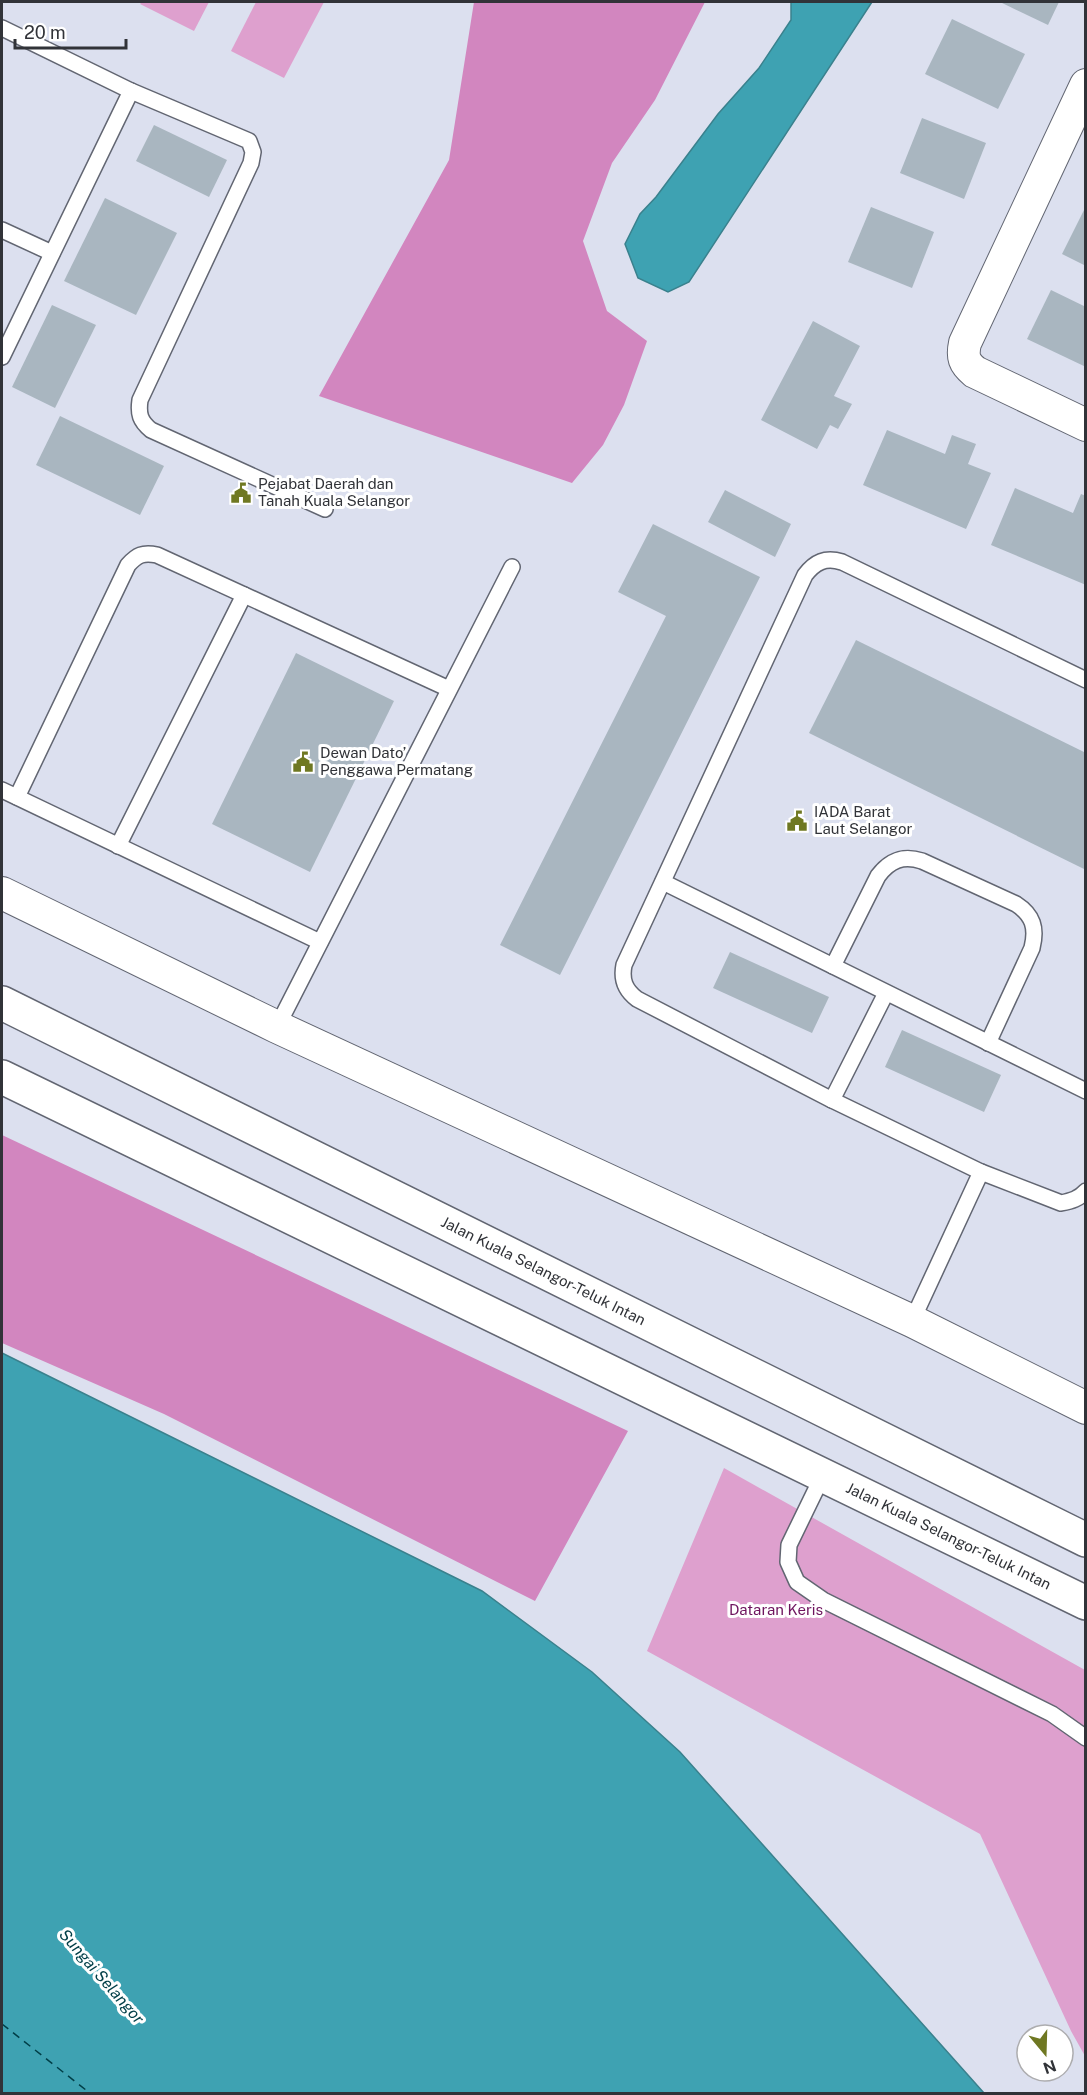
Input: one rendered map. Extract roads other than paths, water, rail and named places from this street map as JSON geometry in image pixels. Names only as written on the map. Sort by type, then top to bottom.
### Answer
[{"type":"highway","name":"Jalan Kuala Selangor-Teluk Intan","points":[[2,1003],[1086,1540]]},
{"type":"highway","name":"Jalan Kuala Selangor-Teluk Intan","points":[[2,1077],[1086,1603]]},
{"type":"street","points":[[1086,85],[965,343],[963,354],[966,365],[975,372],[1086,425]]},
{"type":"street","points":[[2,893],[277,1027],[912,1321],[1086,1408]]},
{"type":"lane","points":[[2,28],[131,91],[249,141],[253,152],[251,163],[140,400],[138,412],[142,423],[151,430],[325,509]]},
{"type":"lane","points":[[2,357],[131,91]]},
{"type":"lane","points":[[2,230],[52,253]]},
{"type":"lane","points":[[17,797],[128,566],[135,556],[146,553],[157,555],[449,689]]},
{"type":"lane","points":[[1086,680],[842,562],[832,559],[811,566],[624,965],[622,975],[629,993],[832,1100],[981,1172],[1061,1203],[1072,1201],[1086,1191]]},
{"type":"lane","points":[[277,1027],[512,567]]},
{"type":"lane","points":[[118,846],[244,595]]},
{"type":"lane","points":[[2,790],[320,942]]},
{"type":"lane","points":[[833,966],[878,876],[886,866],[897,860],[909,857],[922,861],[1016,904],[1027,911],[1036,935],[988,1043]]},
{"type":"lane","points":[[663,882],[1086,1091]]},
{"type":"lane","points":[[832,1100],[886,993]]},
{"type":"lane","points":[[912,1321],[981,1172]]},
{"type":"lane","points":[[823,1475],[789,1545],[788,1563],[797,1582],[823,1600],[1052,1714],[1086,1738]]},
{"type":"water","points":[[791,2],[872,2],[689,282],[668,292],[638,278],[625,244],[640,214],[656,197],[718,114],[759,68],[791,20]]},
{"type":"water","name":"Sungai Selangor","points":[[2,1353],[482,1591],[592,1672],[680,1752],[984,2093],[2,2093]]},
{"type":"place","name":"Pejabat Daerah dan Tanah Kuala Selangor","points":[[241,493]]},
{"type":"place","name":"Dewan Dato’ Penggawa Permatang","points":[[303,762]]},
{"type":"place","name":"IADA Barat Laut Selangor","points":[[797,821]]},
{"type":"park label","name":"Dataran Keris","points":[[776,1610]]}]
